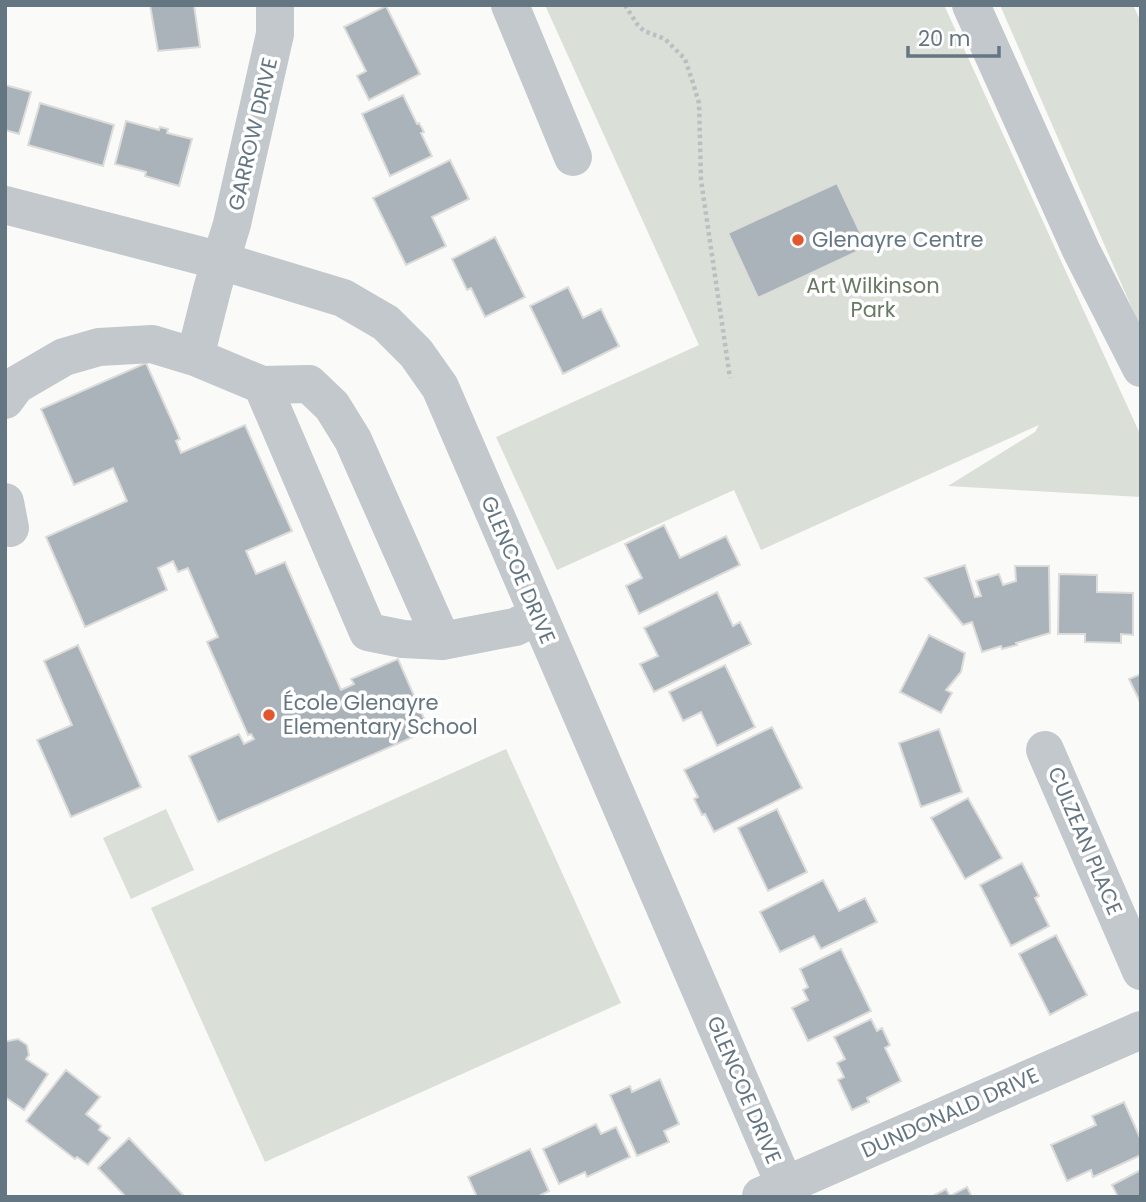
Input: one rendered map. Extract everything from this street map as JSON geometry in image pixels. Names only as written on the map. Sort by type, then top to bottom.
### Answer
[{"type":"street","name":"GARROW DRIVE","points":[[195,357],[232,224],[275,34],[275,5]]},
{"type":"street","points":[[510,5],[573,157]]},
{"type":"street","points":[[971,5],[1081,250],[1141,368]]},
{"type":"street","name":"GLENCOE DRIVE","points":[[5,205],[221,261],[343,298],[386,323],[416,353],[440,387],[778,1193]]},
{"type":"street","points":[[5,400],[16,385],[64,357],[99,346],[152,344],[195,357],[262,385],[309,384],[332,406],[353,440],[442,641]]},
{"type":"street","points":[[262,385],[368,632],[403,639],[442,641],[515,627],[538,616]]},
{"type":"street","name":"CULZEAN PLACE","points":[[1045,750],[1141,971]]},
{"type":"street","name":"DUNDONALD DRIVE","points":[[778,1193],[1141,1030]]},
{"type":"path","points":[[625,5],[644,31],[665,38],[685,58],[699,103],[701,180],[730,377]]},
{"type":"green space","name":"Art Wilkinson Park","points":[[545,5],[944,5],[1141,436],[1141,497],[948,486],[1035,432],[1039,425],[761,550],[734,490],[557,570],[496,437],[699,345]]},
{"type":"green space","points":[[1000,5],[1133,5],[1141,22],[1141,329]]},
{"type":"green space","points":[[506,749],[621,1003],[265,1162],[151,908]]},
{"type":"green space","points":[[166,809],[194,870],[131,899],[103,838]]},
{"type":"building","points":[[150,5],[194,5],[200,47],[158,51]]},
{"type":"building","points":[[386,6],[420,74],[369,100],[357,76],[366,71],[344,27]]},
{"type":"building","points":[[5,85],[31,92],[19,134],[5,130]]},
{"type":"building","points":[[403,95],[417,124],[419,123],[424,132],[421,133],[432,156],[390,176],[362,114]]},
{"type":"building","points":[[40,103],[114,125],[103,166],[28,145]]},
{"type":"building","points":[[126,121],[159,130],[160,127],[168,129],[167,133],[192,139],[179,186],[145,176],[146,172],[115,164]]},
{"type":"building","points":[[450,160],[469,199],[432,217],[446,246],[406,265],[373,198]]},
{"type":"building","name":"Glenayre Centre","points":[[837,183],[867,247],[758,298],[728,233]]},
{"type":"building","points":[[495,237],[525,297],[485,317],[471,288],[467,290],[452,259]]},
{"type":"building","points":[[568,287],[583,318],[601,309],[619,346],[563,374],[530,306]]},
{"type":"building","name":"École Glenayre Elementary School","points":[[146,363],[180,439],[176,441],[181,453],[245,425],[292,531],[246,551],[256,574],[285,562],[341,690],[354,684],[351,679],[398,659],[429,730],[218,822],[189,756],[239,734],[244,744],[254,739],[251,734],[248,735],[207,642],[218,637],[188,568],[178,572],[173,561],[158,568],[167,590],[85,627],[46,537],[127,501],[113,468],[74,485],[41,409]]},
{"type":"building","points":[[664,525],[680,558],[726,536],[740,565],[639,614],[626,586],[642,578],[625,544]]},
{"type":"building","points":[[965,565],[975,597],[981,596],[976,581],[999,574],[1003,585],[1016,581],[1015,566],[1049,566],[1050,633],[1016,643],[1017,645],[1002,649],[1001,646],[982,652],[972,622],[963,625],[925,578]]},
{"type":"building","points":[[1059,574],[1097,575],[1097,592],[1133,593],[1133,635],[1121,634],[1121,643],[1085,642],[1085,634],[1058,634]]},
{"type":"building","points":[[717,592],[733,626],[740,622],[751,644],[654,692],[640,664],[658,656],[644,628]]},
{"type":"building","points":[[929,635],[965,653],[961,672],[946,690],[952,693],[941,713],[900,692]]},
{"type":"building","points":[[78,645],[141,787],[71,817],[37,740],[72,725],[44,661]]},
{"type":"building","points":[[725,665],[755,727],[717,746],[701,712],[683,721],[669,692]]},
{"type":"building","points":[[1141,674],[1141,704],[1129,679]]},
{"type":"building","points":[[772,727],[802,788],[714,832],[694,799],[698,797],[684,770]]},
{"type":"building","points":[[939,729],[962,792],[921,807],[899,743]]},
{"type":"building","points":[[968,798],[1002,858],[965,879],[931,818]]},
{"type":"building","points":[[777,809],[807,872],[768,891],[738,828]]},
{"type":"building","points":[[1022,863],[1039,896],[1035,898],[1049,926],[1011,946],[980,885]]},
{"type":"building","points":[[823,880],[839,911],[865,898],[877,922],[821,949],[814,936],[780,952],[760,912]]},
{"type":"building","points":[[1056,935],[1087,995],[1050,1015],[1019,954]]},
{"type":"building","points":[[841,949],[871,1011],[808,1041],[792,1008],[808,1000],[803,990],[808,987],[800,969]]},
{"type":"building","points":[[871,1019],[877,1031],[882,1028],[890,1045],[885,1048],[901,1081],[867,1098],[869,1102],[852,1110],[838,1080],[844,1077],[837,1063],[845,1059],[834,1037]]},
{"type":"building","points":[[18,1039],[27,1045],[29,1055],[26,1059],[48,1074],[24,1110],[5,1097],[5,1040]]},
{"type":"building","points":[[66,1070],[100,1097],[86,1114],[101,1126],[99,1130],[110,1138],[88,1165],[77,1157],[75,1159],[26,1121]]},
{"type":"building","points":[[660,1079],[679,1124],[664,1131],[669,1142],[637,1156],[610,1095],[630,1086],[632,1092]]},
{"type":"building","points":[[1124,1102],[1141,1140],[1141,1155],[1093,1177],[1091,1170],[1067,1181],[1051,1145],[1096,1125],[1092,1116]]},
{"type":"building","points":[[596,1124],[601,1134],[616,1127],[630,1157],[587,1177],[585,1172],[559,1184],[543,1149]]},
{"type":"building","points":[[129,1138],[184,1196],[126,1197],[98,1168]]},
{"type":"building","points":[[530,1149],[549,1191],[537,1197],[477,1197],[468,1177]]},
{"type":"building","points":[[1141,1170],[1141,1197],[1118,1197],[1112,1185]]},
{"type":"building","points":[[967,1187],[972,1197],[931,1197],[946,1189],[950,1196]]},
{"type":"place","name":"Glenayre Centre","points":[[798,240]]},
{"type":"place","name":"École Glenayre Elementary School","points":[[269,715]]}]
